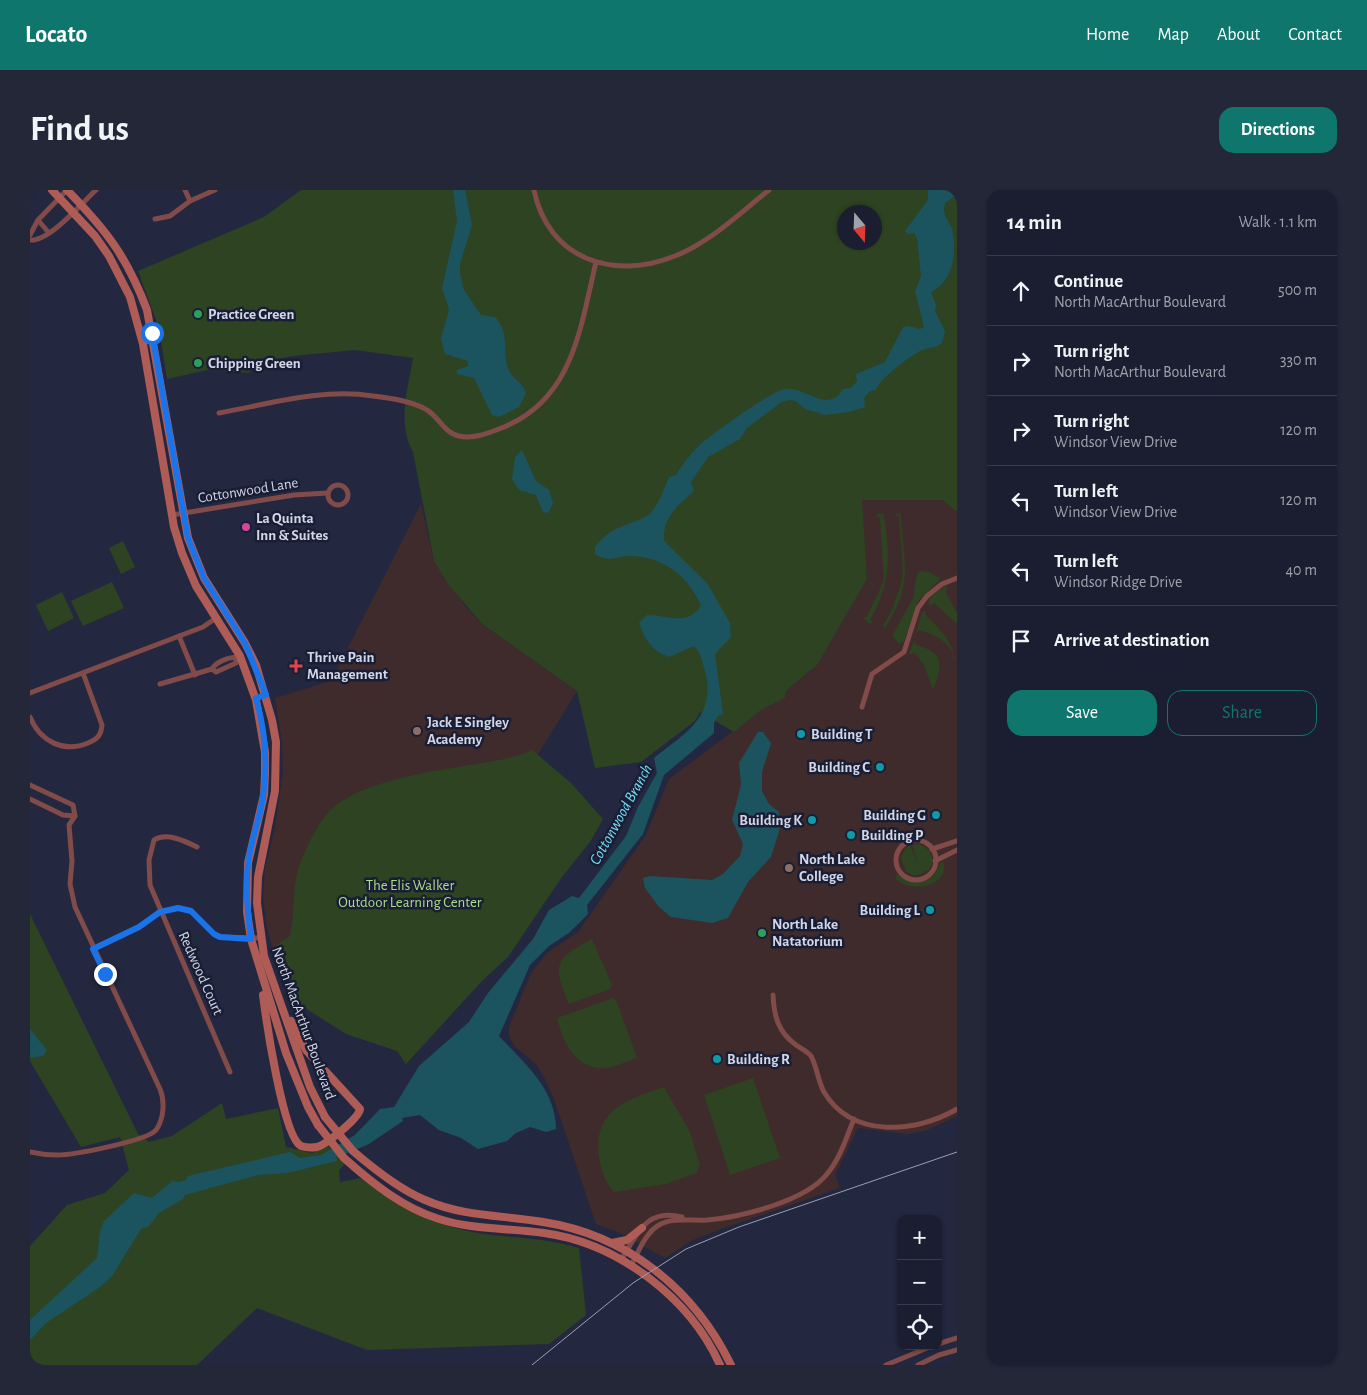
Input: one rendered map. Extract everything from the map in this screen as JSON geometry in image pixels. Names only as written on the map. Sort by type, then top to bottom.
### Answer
[{"type":"main road","name":"North MacArthur Boulevard","points":[[52,190],[74,212],[109,256],[124,284],[136,316],[143,344],[177,539],[190,574],[238,657],[256,698],[266,752],[264,795],[248,863],[247,912],[251,939],[262,978],[296,1082],[318,1125],[344,1158],[376,1185],[419,1211],[437,1219],[476,1228],[563,1237],[621,1260],[682,1308],[704,1335],[719,1364]]},
{"type":"main road","name":"North MacArthur Boulevard","points":[[67,190],[81,204],[120,252],[132,273],[147,310],[188,538],[204,578],[245,643],[266,695],[276,742],[276,775],[270,818],[258,877],[260,938],[264,956],[310,1087],[326,1117],[353,1151],[382,1174],[425,1200],[462,1212],[544,1222],[572,1228],[612,1243],[627,1251],[662,1275],[690,1301],[711,1328],[731,1365]]},
{"type":"main road","points":[[256,698],[266,695]]},
{"type":"main road","points":[[262,978],[265,1011],[275,1068],[292,1137],[298,1145],[313,1148],[325,1143],[356,1118],[360,1109],[306,1050],[281,1002]]},
{"type":"main road","points":[[612,1243],[627,1240],[642,1228]]},
{"type":"street","points":[[30,235],[38,220],[67,190]]},
{"type":"street","points":[[30,240],[49,233],[96,190]]},
{"type":"street","points":[[185,190],[190,201]]},
{"type":"street","points":[[155,219],[170,216],[190,201],[215,190]]},
{"type":"street","points":[[534,190],[537,207],[553,236],[563,245],[596,262],[637,265],[675,256],[700,242],[769,190]]},
{"type":"street","points":[[38,220],[49,233]]},
{"type":"street","points":[[219,413],[304,397],[359,394],[392,399],[426,409],[450,433],[459,436],[472,437],[506,427],[540,404],[565,374],[578,338],[596,262]]},
{"type":"street","name":"Cottonwood Lane","points":[[341,485],[346,489],[348,496],[343,503],[336,505],[328,499],[328,493],[331,487],[341,485]]},
{"type":"street","name":"Cottonwood Lane","points":[[172,515],[308,493],[328,493]]},
{"type":"street","points":[[862,707],[872,674],[904,652],[918,608],[927,596],[942,584],[957,578]]},
{"type":"street","points":[[30,693],[203,627],[216,618]]},
{"type":"street","points":[[179,636],[195,675]]},
{"type":"street","points":[[160,684],[195,675],[212,669],[233,656],[238,657]]},
{"type":"street","points":[[30,717],[40,734],[62,747],[78,747],[97,738],[101,733],[102,725],[83,673]]},
{"type":"street","points":[[30,785],[72,805],[75,816],[69,825],[72,861],[70,884],[75,907],[93,949],[163,1095],[161,1120],[155,1131],[139,1139],[64,1155],[30,1152]]},
{"type":"street","points":[[30,799],[63,815],[75,816]]},
{"type":"street","name":"Redwood Court","points":[[197,846],[168,837],[159,836],[154,840],[149,860],[150,885],[230,1072]]},
{"type":"street","points":[[922,841],[932,849],[935,861],[930,873],[919,879],[906,877],[897,868],[896,855],[906,843],[922,841]]},
{"type":"street","points":[[932,849],[957,841]]},
{"type":"street","points":[[935,861],[957,850]]},
{"type":"street","points":[[93,949],[139,927],[160,912],[172,908],[191,911],[214,934],[220,937],[260,938]]},
{"type":"street","points":[[773,995],[774,1013],[780,1028],[789,1040],[810,1055],[823,1091],[836,1108],[854,1119],[879,1127],[910,1127],[933,1122],[957,1109]]},
{"type":"street","points":[[631,1266],[651,1231],[657,1226],[676,1220],[707,1220],[743,1214],[805,1192],[818,1184],[833,1167],[854,1119]]},
{"type":"street","points":[[621,1260],[650,1218],[660,1215],[672,1215],[689,1220]]},
{"type":"street","points":[[942,1343],[957,1338]]},
{"type":"street","points":[[886,1365],[922,1350]]},
{"type":"street","points":[[918,1365],[939,1355],[957,1350]]},
{"type":"shaded area","points":[[453,190],[465,190],[472,225],[460,264],[460,274],[464,290],[481,315],[495,317],[500,323],[503,329],[508,368],[526,393],[519,407],[499,417],[492,415],[474,378],[457,374],[457,370],[468,366],[468,361],[445,354],[441,339],[449,309],[442,288],[457,221]]},
{"type":"shaded area","points":[[928,190],[957,190],[957,194],[945,203],[944,207],[945,214],[952,228],[954,256],[952,265],[945,281],[931,292],[936,305],[935,311],[945,331],[942,343],[920,351],[895,368],[878,385],[876,390],[870,391],[864,398],[865,407],[849,412],[825,415],[805,409],[796,401],[782,402],[747,428],[740,439],[708,457],[691,482],[694,491],[677,507],[668,519],[664,541],[707,583],[730,623],[731,637],[715,654],[723,714],[718,716],[714,723],[714,733],[664,775],[643,834],[587,905],[588,914],[569,933],[549,946],[530,965],[499,1036],[528,1067],[545,1089],[555,1115],[556,1129],[546,1132],[530,1127],[516,1133],[507,1141],[478,1149],[461,1138],[439,1130],[420,1115],[402,1118],[403,1121],[369,1144],[336,1158],[337,1161],[287,1173],[258,1175],[185,1195],[183,1199],[159,1213],[149,1226],[141,1229],[112,1276],[100,1287],[46,1323],[30,1340],[30,1320],[97,1258],[100,1231],[104,1221],[134,1193],[152,1198],[172,1181],[179,1182],[186,1180],[188,1176],[290,1152],[300,1158],[321,1155],[355,1135],[380,1109],[394,1107],[419,1066],[469,1022],[488,993],[533,939],[549,910],[572,896],[579,898],[626,836],[638,807],[657,773],[654,758],[687,732],[696,722],[702,712],[708,687],[701,658],[694,646],[669,657],[664,655],[647,641],[639,623],[647,615],[683,618],[695,612],[701,606],[689,585],[672,569],[662,563],[640,557],[604,558],[595,554],[595,547],[612,531],[649,514],[660,499],[669,477],[676,475],[702,443],[743,413],[769,396],[785,389],[793,389],[816,398],[830,400],[843,389],[851,388],[857,381],[856,374],[885,362],[903,327],[909,326],[920,329],[924,327],[915,291],[921,276],[917,238],[914,233],[908,234],[905,231],[928,200]]},
{"type":"shaded area","points":[[522,450],[536,481],[549,490],[553,504],[548,513],[543,512],[536,495],[519,490],[512,479],[515,457]]},
{"type":"shaded area","name":"North Lake College","points":[[861,499],[942,500],[957,512],[957,1116],[925,1131],[908,1134],[858,1128],[835,1175],[840,1188],[693,1240],[665,1258],[620,1233],[596,1224],[554,1099],[536,1064],[514,1046],[509,1036],[509,1027],[531,973],[547,953],[578,932],[646,835],[669,779],[761,710],[785,698],[786,691],[812,670],[867,579]]},
{"type":"shaded area","name":"Jack E Singley Academy","points":[[421,504],[434,561],[466,607],[482,624],[577,691],[537,756],[300,946],[273,950],[266,923],[263,895],[265,869],[275,827],[283,772],[282,743],[275,698],[331,681]]},
{"type":"shaded area","points":[[758,732],[763,732],[771,743],[762,772],[762,791],[769,804],[779,812],[781,825],[771,857],[748,882],[728,918],[712,923],[671,917],[659,907],[645,888],[643,878],[650,876],[712,880],[723,874],[740,856],[743,844],[732,820],[741,785],[739,763]]},
{"type":"shaded area","points":[[30,1029],[47,1050],[43,1056],[30,1058]]},
{"type":"green space","points":[[301,190],[957,190],[957,512],[942,500],[862,500],[867,579],[817,665],[786,691],[785,698],[761,710],[734,732],[700,712],[695,721],[641,762],[595,768],[577,691],[482,624],[448,584],[434,561],[413,452],[406,430],[405,406],[413,358],[355,350],[293,356],[267,361],[248,373],[208,370],[167,379],[159,328],[138,271],[264,217]]},
{"type":"green space","points":[[883,513],[886,527],[887,568],[882,594],[870,620],[873,622],[870,624],[862,617],[866,618],[884,581],[880,517],[876,517],[878,514]]},
{"type":"green space","points":[[896,513],[901,514],[905,560],[904,585],[894,612],[885,628],[883,626],[892,610],[901,584],[903,571],[899,516],[895,516]]},
{"type":"green space","points":[[123,541],[135,567],[121,574],[109,548]]},
{"type":"green space","points":[[920,571],[929,572],[940,578],[919,600],[904,641],[899,644],[892,636],[913,598],[917,574]]},
{"type":"green space","points":[[112,582],[124,608],[83,626],[71,601]]},
{"type":"green space","points":[[945,586],[948,587],[945,591],[957,613],[957,624],[934,603],[930,606],[929,604],[929,598]]},
{"type":"green space","points":[[62,592],[74,618],[48,631],[36,605]]},
{"type":"green space","points":[[924,611],[949,641],[953,654],[945,643],[931,634],[919,630],[916,633]]},
{"type":"green space","points":[[914,641],[916,645],[925,648],[937,656],[939,661],[939,674],[933,690],[924,665],[914,652],[910,655],[909,653]]},
{"type":"green space","name":"The Elis Walker Outdoor Learning Center","points":[[532,750],[571,783],[603,819],[590,842],[562,877],[508,957],[482,981],[406,1064],[397,1051],[346,1034],[302,1006],[284,978],[275,946],[290,936],[298,870],[312,837],[327,814],[356,793],[397,779],[512,757]]},
{"type":"green space","points":[[920,844],[929,850],[933,860],[929,870],[915,876],[906,872],[901,858],[905,849],[910,845],[919,866],[912,845]]},
{"type":"green space","points":[[943,862],[944,870],[941,876],[928,885],[920,887],[911,886],[895,878],[897,874],[910,881],[922,882],[928,880],[937,871],[940,863]]},
{"type":"green space","points":[[30,914],[138,1134],[149,1142],[172,1136],[222,1103],[226,1119],[278,1108],[286,1147],[312,1153],[328,1146],[345,1164],[339,1170],[340,1182],[361,1178],[403,1207],[451,1227],[485,1234],[555,1242],[579,1248],[586,1315],[549,1344],[367,1350],[257,1308],[197,1365],[30,1365],[30,1246],[67,1205],[105,1193],[129,1170],[120,1137],[81,1147],[30,1061]]},
{"type":"green space","points":[[592,939],[612,985],[610,989],[569,1004],[560,980],[560,964],[570,952]]},
{"type":"green space","points":[[613,998],[617,1002],[637,1058],[611,1067],[599,1068],[589,1066],[574,1055],[568,1047],[557,1018]]},
{"type":"green space","points":[[753,1078],[780,1158],[730,1175],[704,1095]]},
{"type":"green space","points":[[664,1087],[690,1132],[700,1165],[696,1173],[666,1184],[614,1192],[602,1171],[599,1156],[599,1140],[607,1117],[626,1102]]},
{"type":"tram line","points":[[532,1365],[633,1283],[686,1249],[739,1227],[957,1152]]},
{"type":"place","name":"Practice Green","points":[[198,314]]},
{"type":"place","name":"Chipping Green","points":[[198,363]]},
{"type":"place","name":"La Quinta Inn & Suites","points":[[246,527]]},
{"type":"place","name":"Thrive Pain Management","points":[[296,666]]},
{"type":"place","name":"Jack E Singley Academy","points":[[417,731]]},
{"type":"place","name":"Building T","points":[[801,734]]},
{"type":"place","name":"Building C","points":[[880,767]]},
{"type":"place","name":"Building G","points":[[936,815]]},
{"type":"place","name":"Building K","points":[[812,820]]},
{"type":"place","name":"Building P","points":[[851,835]]},
{"type":"place","name":"North Lake College","points":[[789,868]]},
{"type":"place","name":"Building L","points":[[930,910]]},
{"type":"place","name":"North Lake Natatorium","points":[[762,933]]},
{"type":"place","name":"Building R","points":[[717,1059]]},
{"type":"route","points":[[105,974],[93,949],[139,927],[160,912],[172,908],[191,911],[214,934],[220,937],[226,939],[251,939],[247,912],[248,863],[264,795],[266,752],[256,698],[266,695],[256,665],[245,643],[204,578],[188,538],[182,513],[152,333]]},
{"type":"water label","name":"Cottonwood Branch","points":[[620,814]]}]
